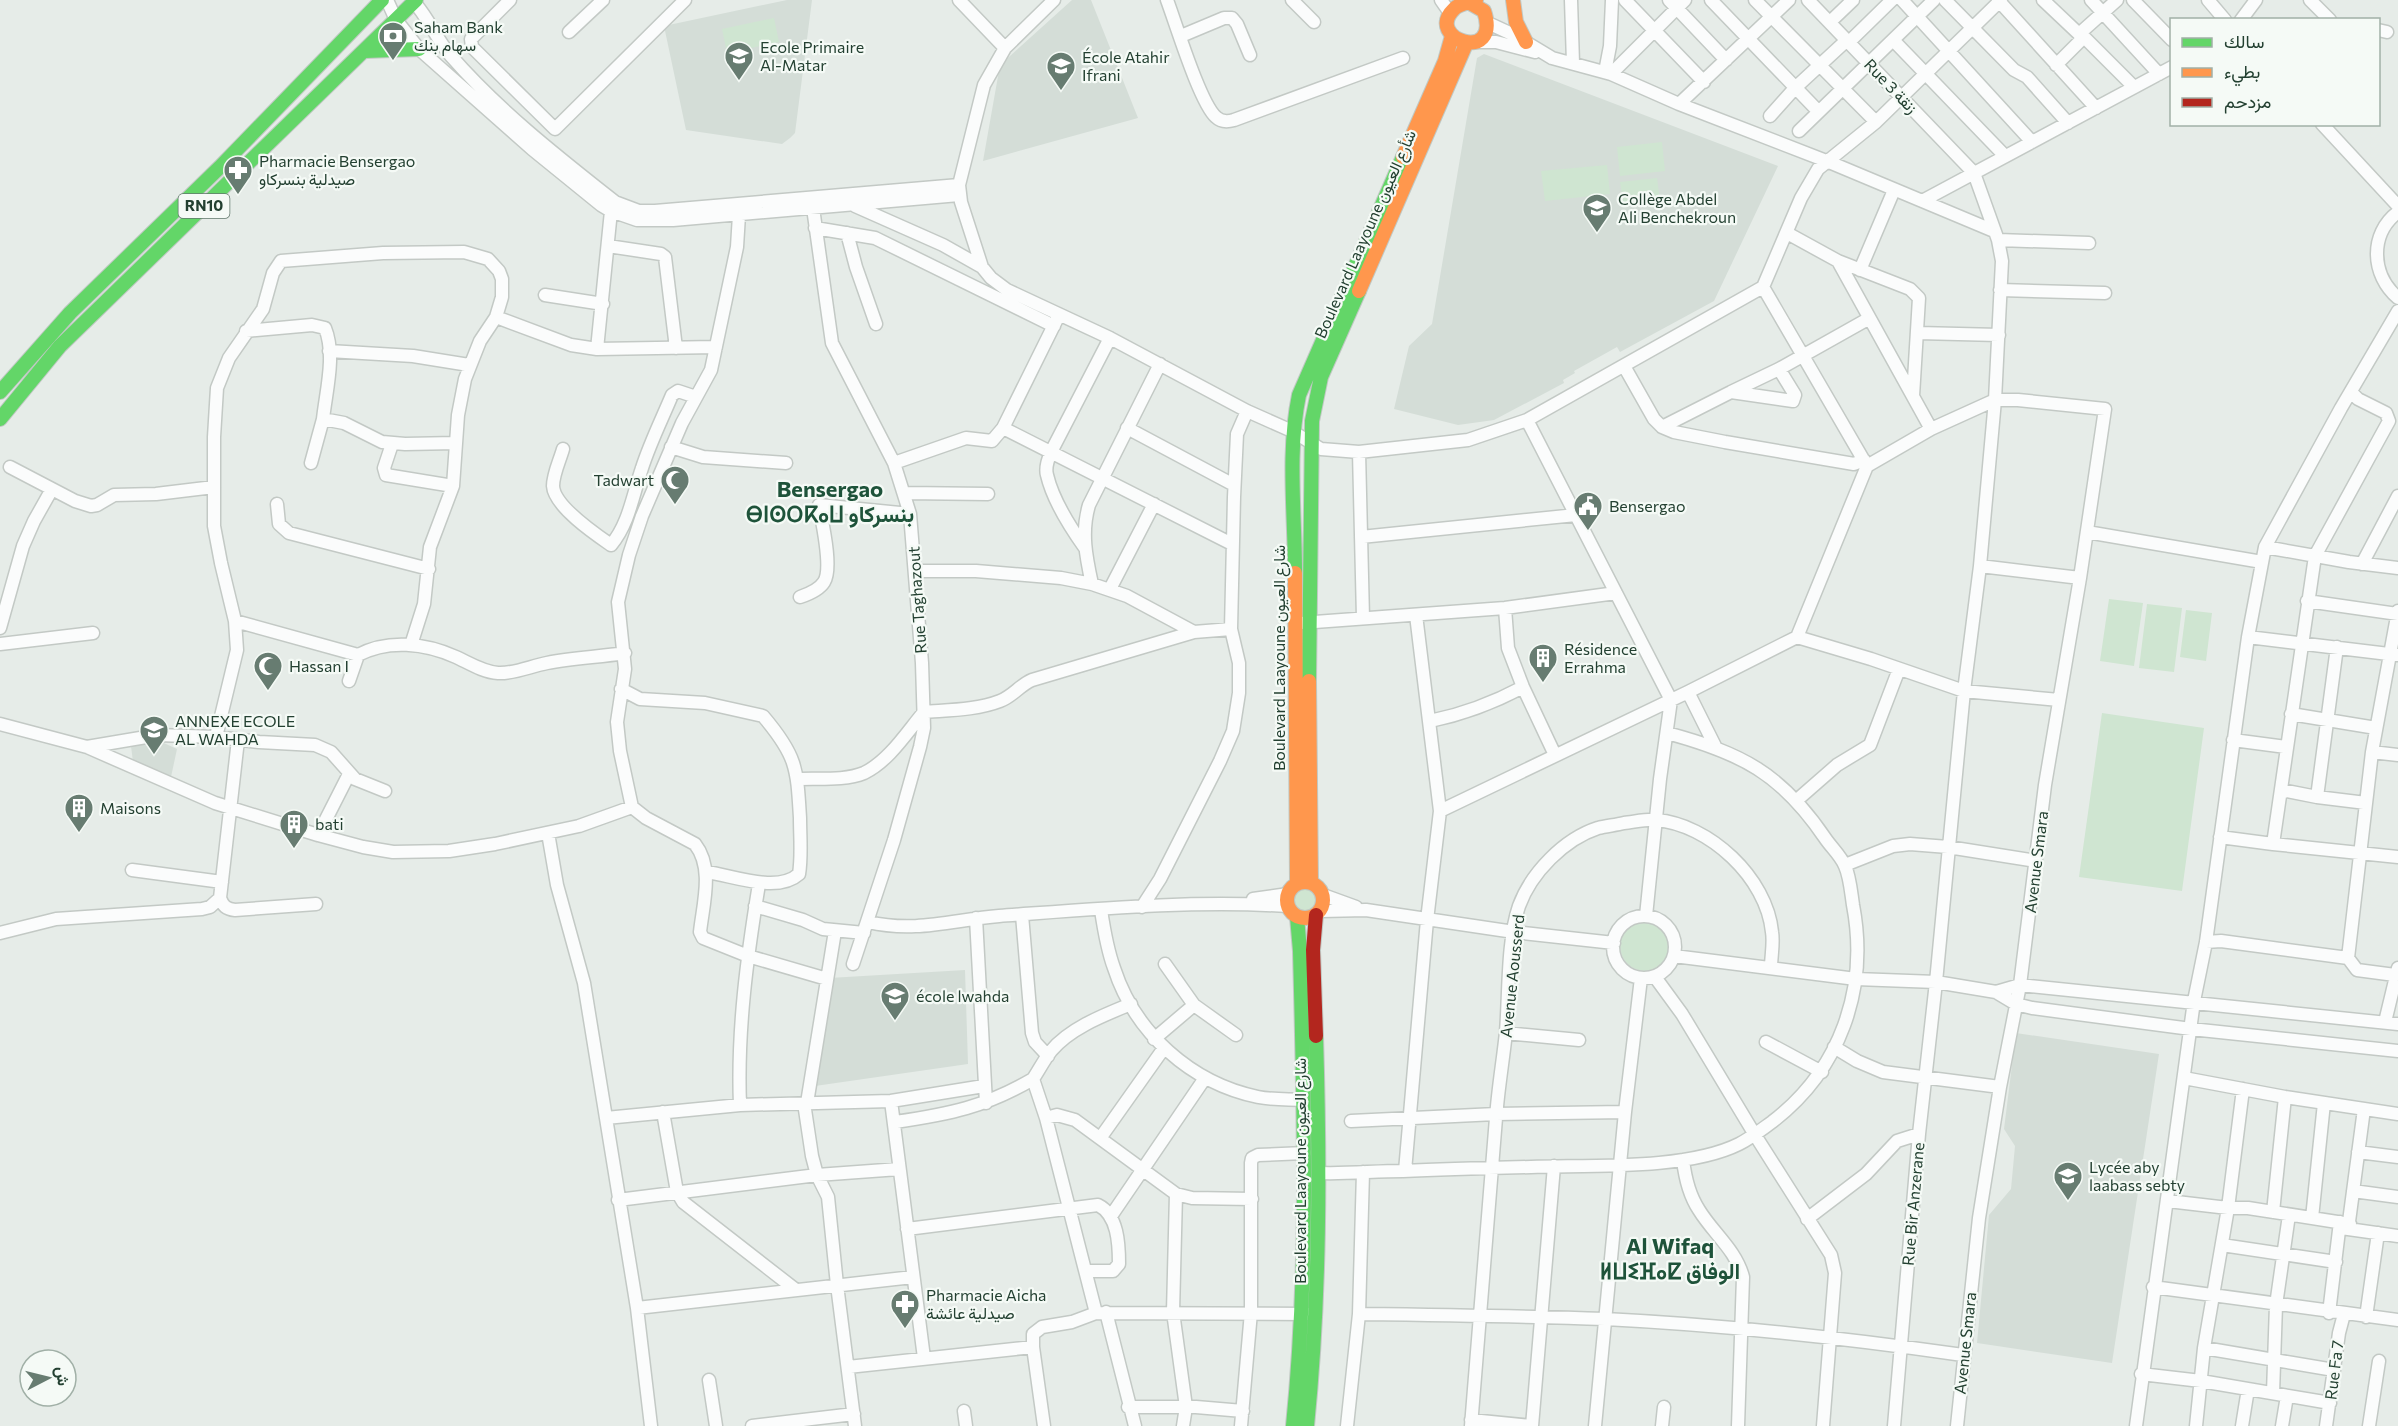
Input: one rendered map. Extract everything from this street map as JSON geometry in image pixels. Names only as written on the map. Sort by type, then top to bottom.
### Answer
[{"type":"street","name":"RN10","points":[[0,392],[46,338],[218,170],[321,60],[382,0]]},
{"type":"street","points":[[387,0],[396,20],[419,49],[532,149],[611,211],[637,220],[651,221],[851,205],[959,190]]},
{"type":"street","points":[[510,0],[471,39],[472,47],[555,129]]},
{"type":"street","points":[[569,32],[603,0]]},
{"type":"street","points":[[959,0],[1005,48]]},
{"type":"street","points":[[982,267],[959,190],[984,85],[1005,48],[1054,0]]},
{"type":"street","points":[[1167,0],[1203,98],[1217,119],[1225,121],[1234,120],[1403,58]]},
{"type":"street","points":[[1292,0],[1314,22]]},
{"type":"street","points":[[1441,0],[1450,13],[1448,27],[1452,36],[1471,43],[1496,42],[1608,73],[1679,104],[1829,162],[1996,235],[2089,243]]},
{"type":"street","points":[[1471,43],[1483,38],[1487,19],[1495,0]]},
{"type":"street","points":[[1514,0],[1513,12],[1517,27],[1526,42]]},
{"type":"street","points":[[1571,0],[1573,63]]},
{"type":"street","points":[[1608,73],[1612,0]]},
{"type":"street","points":[[1711,0],[1818,111]]},
{"type":"street","points":[[1755,0],[1876,122]]},
{"type":"street","points":[[1679,104],[1789,0]]},
{"type":"street","name":"Rue 3 زنقة","points":[[1808,0],[1974,173]]},
{"type":"street","points":[[1830,22],[1853,0]]},
{"type":"street","points":[[1770,116],[1796,88],[1893,0]]},
{"type":"street","points":[[1902,0],[2032,142]]},
{"type":"street","points":[[1799,131],[1934,0]]},
{"type":"street","points":[[1945,0],[2014,70],[2027,77],[2067,123]]},
{"type":"street","points":[[815,228],[875,238],[1057,320],[1110,338],[1321,448],[1359,452],[1468,440],[1527,420],[1763,287],[1810,179],[1818,169],[1876,122],[2000,0],[2096,108]]},
{"type":"street","points":[[2043,0],[2134,87]]},
{"type":"street","points":[[2091,0],[2158,74]]},
{"type":"street","points":[[2056,65],[2117,0]]},
{"type":"street","points":[[2133,0],[2170,38]]},
{"type":"street","points":[[2208,0],[2223,18]]},
{"type":"street","points":[[2242,18],[2256,0]]},
{"type":"street","points":[[2310,0],[2328,18]]},
{"type":"street","name":"RN10","points":[[0,419],[60,346],[414,1]]},
{"type":"street","points":[[414,1],[449,55],[542,143],[615,202],[639,211],[959,190]]},
{"type":"street","points":[[1450,13],[1467,1],[1480,7],[1487,19],[1542,53]]},
{"type":"street","points":[[542,143],[677,2]]},
{"type":"street","points":[[1632,2],[1654,31],[1704,81]]},
{"type":"street","points":[[1608,73],[1654,31],[1677,2],[1726,60]]},
{"type":"street","points":[[1180,36],[1224,18],[1232,18],[1237,24],[1250,55]]},
{"type":"street","name":"Boulevard Laayoune شأرع العيون","points":[[1292,432],[1299,391],[1445,61],[1452,36]]},
{"type":"street","points":[[1894,41],[2005,156]]},
{"type":"street","name":"Boulevard Laayoune شأرع العيون","points":[[1311,443],[1311,421],[1321,377],[1471,43]]},
{"type":"street","points":[[365,51],[419,49]]},
{"type":"street","points":[[1922,201],[2170,68]]},
{"type":"street","points":[[2324,126],[2398,206]]},
{"type":"street","name":"Rue Bir Anzerane","points":[[1894,1426],[1918,1134],[1936,982],[1964,691],[1980,566],[1995,400],[2002,261],[1996,235],[1974,173]]},
{"type":"street","points":[[1860,270],[1894,190]]},
{"type":"street","points":[[851,205],[943,245],[982,267],[991,278],[1007,290],[1057,320]]},
{"type":"street","name":"Rue Taghazout","points":[[813,208],[832,343],[894,463],[910,514],[916,571],[924,712],[924,728],[914,773],[853,964]]},
{"type":"street","points":[[597,349],[611,211]]},
{"type":"street","points":[[2398,212],[2384,227],[2377,251],[2381,276],[2398,298]]},
{"type":"street","points":[[739,214],[737,247],[711,370],[671,447],[642,516],[629,555],[618,602],[620,630],[625,653],[625,669],[617,722],[618,739],[632,807],[646,818],[695,844],[700,850],[706,872],[701,936],[748,957],[827,980]]},
{"type":"street","points":[[847,233],[876,324]]},
{"type":"street","points":[[1787,233],[1838,261],[1916,292],[1920,306],[1913,396]]},
{"type":"street","points":[[608,246],[661,254],[665,257],[676,348]]},
{"type":"street","points":[[216,737],[237,650],[235,621],[214,526],[217,388],[229,358],[263,309],[273,273],[281,261],[383,253],[464,252],[488,259],[499,271],[502,279],[502,297],[496,317],[469,365],[461,396],[453,486],[430,547],[424,604],[411,645]]},
{"type":"street","points":[[1838,261],[1931,429]]},
{"type":"street","points":[[1763,287],[1866,463]]},
{"type":"street","points":[[2000,290],[2105,293]]},
{"type":"street","points":[[545,295],[603,304]]},
{"type":"street","points":[[2136,1426],[2141,1374],[2168,1201],[2194,1001],[2206,942],[2248,637],[2265,547],[2350,392],[2398,311]]},
{"type":"street","points":[[496,317],[571,345],[597,349],[716,347]]},
{"type":"street","points":[[1662,427],[1779,369],[1868,318]]},
{"type":"street","points":[[894,463],[966,438],[992,441],[1003,428],[1057,320]]},
{"type":"street","points":[[246,332],[320,325],[325,328],[328,335],[329,377],[311,463]]},
{"type":"street","points":[[1918,333],[1999,335]]},
{"type":"street","points":[[1084,548],[1069,525],[1047,474],[1051,452],[1110,338]]},
{"type":"street","points":[[329,351],[413,356],[469,365]]},
{"type":"street","points":[[1092,584],[1084,548],[1085,519],[1101,478],[1160,364]]},
{"type":"street","points":[[1624,366],[1654,418],[1662,427],[1715,440],[1854,464],[1866,463],[1931,429],[1995,400]]},
{"type":"street","points":[[1731,392],[1793,401],[1795,395],[1779,369]]},
{"type":"street","points":[[611,545],[621,530],[642,468],[672,395],[678,391],[696,397]]},
{"type":"street","points":[[2273,844],[2315,556],[2389,421],[2386,413],[2358,399],[2350,392]]},
{"type":"street","name":"Avenue Smara","points":[[1957,1426],[1979,1218],[2000,1087],[2020,985],[2045,785],[2080,578],[2105,409],[2018,400],[1995,400]]},
{"type":"street","points":[[1142,907],[1160,879],[1233,731],[1239,683],[1239,663],[1231,629],[1234,485],[1237,434],[1244,415],[1248,411]]},
{"type":"street","points":[[322,419],[344,423],[370,437],[393,444],[456,442]]},
{"type":"street","points":[[1527,420],[1671,700],[1655,819],[1646,916]]},
{"type":"street","points":[[1003,428],[1232,543]]},
{"type":"street","points":[[1127,428],[1234,485]]},
{"type":"street","name":"Boulevard Laayoune شارع العيون","points":[[1292,432],[1295,529],[1302,623]]},
{"type":"street","name":"Boulevard Laayoune شارع العيون","points":[[1293,1426],[1310,1314],[1300,951],[1296,897],[1302,623],[1311,443]]},
{"type":"street","points":[[393,444],[384,468],[386,475],[453,486]]},
{"type":"street","points":[[671,447],[703,457],[786,463]]},
{"type":"street","points":[[563,449],[553,482],[556,497],[581,523],[629,555]]},
{"type":"street","points":[[1359,452],[1363,618]]},
{"type":"street","points":[[1440,811],[1797,638],[1866,463]]},
{"type":"street","points":[[10,467],[75,501],[91,506],[114,495],[156,494],[214,487]]},
{"type":"street","points":[[0,628],[23,546],[52,489]]},
{"type":"street","points":[[905,493],[988,494]]},
{"type":"street","points":[[2362,564],[2398,496]]},
{"type":"street","points":[[277,504],[279,524],[289,533],[429,569]]},
{"type":"street","points":[[1110,589],[1154,504]]},
{"type":"street","points":[[800,597],[819,588],[826,579],[828,563],[819,505],[910,514]]},
{"type":"street","points":[[1361,537],[1576,515]]},
{"type":"street","points":[[2087,532],[2262,562]]},
{"type":"street","points":[[2265,547],[2398,568]]},
{"type":"street","points":[[1980,566],[2080,578]]},
{"type":"street","points":[[916,571],[976,570],[1061,578],[1092,584],[1110,589],[1194,632]]},
{"type":"street","points":[[1302,623],[1505,608],[1616,593]]},
{"type":"street","points":[[2307,601],[2398,613],[2395,655],[2372,752],[2348,958],[2357,970],[2397,971],[2385,1022]]},
{"type":"street","points":[[1505,608],[1508,648],[1523,687],[1555,754]]},
{"type":"street","points":[[1405,1170],[1427,920],[1440,811],[1416,615]]},
{"type":"street","points":[[235,621],[358,655]]},
{"type":"street","points":[[798,778],[842,777],[863,773],[890,752],[924,712],[975,706],[1001,700],[1024,683],[1032,680],[1194,632],[1231,629]]},
{"type":"street","points":[[0,644],[93,633]]},
{"type":"street","points":[[2248,637],[2395,655]]},
{"type":"street","points":[[1797,638],[1964,691],[2059,700]]},
{"type":"street","points":[[349,681],[358,655],[371,648],[387,645],[411,645],[436,649],[486,671],[497,673],[508,673],[549,662],[625,653]]},
{"type":"street","points":[[2317,797],[2337,647]]},
{"type":"street","points":[[1797,800],[1837,765],[1870,745],[1899,669]]},
{"type":"street","points":[[1430,721],[1460,715],[1523,687]]},
{"type":"street","points":[[621,690],[640,699],[705,703],[764,716],[784,742],[798,778],[801,852],[799,874],[790,879],[759,884],[724,874],[706,872]]},
{"type":"street","points":[[1688,692],[1715,746]]},
{"type":"street","points":[[2291,714],[2376,728]]},
{"type":"street","points":[[0,724],[87,747],[182,789],[230,807],[318,835],[393,852],[423,852],[495,844],[579,826],[632,807]]},
{"type":"street","points":[[1320,1173],[1683,1160],[1726,1150],[1755,1135],[1785,1112],[1809,1089],[1822,1072],[1842,1033],[1856,979],[1856,920],[1845,865],[1797,800],[1767,775],[1715,746],[1667,732]]},
{"type":"street","points":[[87,747],[158,735],[315,745],[332,752],[349,774],[372,787],[385,790]]},
{"type":"street","points":[[237,740],[220,898],[222,904],[228,909],[235,910],[316,904]]},
{"type":"street","points":[[2233,740],[2286,747]]},
{"type":"street","points":[[2372,752],[2398,755]]},
{"type":"street","points":[[318,835],[349,774]]},
{"type":"street","points":[[2281,790],[2317,797],[2366,802]]},
{"type":"street","name":"Avenue Aousserd","points":[[1471,1423],[1491,1168],[1506,1033],[1514,932],[1519,906],[1532,882],[1548,861],[1573,840],[1597,828],[1655,819],[1678,825],[1723,848],[1742,866],[1754,884],[1767,910],[1772,932],[1771,968]]},
{"type":"street","points":[[548,833],[557,885],[584,983],[637,1308],[651,1426]]},
{"type":"street","points":[[2220,837],[2398,857]]},
{"type":"street","points":[[1845,865],[1901,844],[1948,847],[2036,861]]},
{"type":"street","points":[[132,870],[222,882]]},
{"type":"street","points":[[740,1105],[739,1057],[748,957],[759,884]]},
{"type":"street","points":[[755,906],[835,931],[930,927],[976,918],[1234,903],[1296,897],[1320,889],[1323,895],[1366,910],[1514,932],[1614,943]]},
{"type":"street","name":"Boulevard Laayoune شارع العيون","points":[[1307,1426],[1310,1314],[1320,1173],[1313,950],[1323,895]]},
{"type":"street","points":[[1296,897],[1306,919],[1318,913],[1366,910]]},
{"type":"street","points":[[0,933],[56,919],[202,909],[210,907],[220,898]]},
{"type":"street","points":[[1101,910],[1106,942],[1114,970],[1131,1004],[1154,1039],[1205,1078],[1259,1097],[1304,1100]]},
{"type":"street","points":[[1022,915],[1032,1033],[1035,1042],[1048,1056]]},
{"type":"street","points":[[1646,916],[1666,925],[1673,934],[1676,945],[1674,956],[1667,969],[1655,977],[1641,978],[1623,970],[1614,953],[1614,943],[1616,934],[1628,921],[1646,916]]},
{"type":"street","points":[[976,918],[986,1103]]},
{"type":"street","points":[[752,1426],[855,1420],[828,1197],[817,1174],[812,1156],[806,1102],[835,931]]},
{"type":"street","points":[[2206,942],[2221,941],[2348,958]]},
{"type":"street","points":[[1674,956],[1856,979],[1936,982],[1996,992],[2016,1004],[2191,1029],[2398,1051]]},
{"type":"street","points":[[1165,964],[1194,1005],[1236,1035]]},
{"type":"street","points":[[1655,977],[1682,1014],[1831,1255],[1834,1265],[1831,1339],[1823,1426]]},
{"type":"street","points":[[1595,1426],[1625,1112],[1641,978]]},
{"type":"street","points":[[1996,992],[2020,985],[2194,1001],[2398,1024]]},
{"type":"street","points":[[895,1122],[945,1114],[986,1103],[1033,1079],[1048,1056],[1067,1037],[1100,1017],[1131,1004]]},
{"type":"street","points":[[1154,1039],[1194,1005]]},
{"type":"street","points":[[1506,1033],[1579,1040]]},
{"type":"street","points":[[1766,1042],[1822,1072]]},
{"type":"street","points":[[1834,1047],[1870,1068],[1898,1075],[2000,1087]]},
{"type":"street","points":[[1101,1137],[1164,1048]]},
{"type":"street","points":[[1111,1216],[1205,1078]]},
{"type":"street","points":[[2184,1078],[2285,1097],[2398,1114]]},
{"type":"street","points":[[1033,1079],[1046,1118],[1086,1271],[1135,1426]]},
{"type":"street","points":[[606,1118],[740,1105],[891,1101],[984,1086]]},
{"type":"street","points":[[2196,1426],[2204,1348],[2228,1208],[2243,1089]]},
{"type":"street","points":[[2273,1212],[2285,1097]]},
{"type":"street","points":[[891,1101],[924,1358]]},
{"type":"street","points":[[2312,1218],[2324,1103]]},
{"type":"street","points":[[2330,1313],[2336,1262],[2353,1191],[2364,1109]]},
{"type":"street","points":[[663,1112],[677,1192],[683,1202],[796,1290]]},
{"type":"street","points":[[1351,1121],[1496,1114],[1625,1112]]},
{"type":"street","points":[[1046,1118],[1057,1115],[1075,1120],[1176,1194],[1192,1198],[1252,1198]]},
{"type":"street","points":[[1807,1219],[1866,1174],[1897,1141],[1918,1134]]},
{"type":"street","points":[[2358,1152],[2398,1157]]},
{"type":"street","points":[[1241,1426],[1251,1312],[1252,1158],[1258,1155],[1305,1153]]},
{"type":"street","points":[[1683,1160],[1685,1177],[1698,1209],[1740,1266],[1743,1277],[1738,1426]]},
{"type":"street","points":[[1471,1423],[1532,1426],[1554,1166]]},
{"type":"street","points":[[618,1200],[817,1174],[899,1169]]},
{"type":"street","points":[[1347,1426],[1359,1314],[1363,1172]]},
{"type":"street","points":[[2353,1191],[2398,1197]]},
{"type":"street","points":[[1176,1194],[1173,1312],[1186,1407],[1183,1426]]},
{"type":"street","points":[[2168,1201],[2248,1208],[2312,1218],[2398,1236]]},
{"type":"street","points":[[907,1229],[1098,1205],[1111,1216],[1115,1225],[1119,1264],[1113,1271],[1086,1271]]},
{"type":"street","points":[[2272,1393],[2276,1305],[2289,1215]]},
{"type":"street","points":[[2366,1317],[2378,1233]]},
{"type":"street","points":[[2222,1245],[2336,1262]]},
{"type":"street","points":[[637,1308],[913,1277]]},
{"type":"street","points":[[2153,1287],[2330,1313],[2398,1320]]},
{"type":"street","points":[[1044,1426],[1033,1347],[1033,1334],[1042,1327],[1072,1322],[1101,1313],[1310,1314]]},
{"type":"street","points":[[1359,1314],[1604,1319],[1743,1329],[1963,1355]]},
{"type":"street","name":"Rue Fa 7","points":[[2326,1426],[2339,1333],[2344,1314]]},
{"type":"street","points":[[848,1367],[1033,1347]]},
{"type":"street","points":[[2204,1348],[2334,1370]]},
{"type":"street","points":[[2369,1426],[2379,1361]]},
{"type":"street","points":[[2141,1374],[2200,1381],[2330,1403]]},
{"type":"street","points":[[710,1380],[716,1426]]},
{"type":"street","points":[[2242,1426],[2248,1389]]},
{"type":"street","points":[[2282,1426],[2287,1396]]},
{"type":"street","points":[[1128,1407],[1186,1407],[1243,1411]]},
{"type":"street","points":[[1662,1426],[1664,1407]]},
{"type":"street","points":[[964,1411],[966,1426]]},
{"type":"shaded area","name":"Ecole Primaire Al-Matar","points":[[787,0],[812,0],[795,133],[782,144],[686,130],[664,26]]},
{"type":"shaded area","name":"École Atahir Ifrani","points":[[1072,0],[1091,0],[1138,118],[983,161],[1000,65]]},
{"type":"shaded area","name":"Collège Abdel Ali Benchekroun","points":[[1484,54],[1778,166],[1714,301],[1620,352],[1617,347],[1574,371],[1575,373],[1563,380],[1564,383],[1494,420],[1458,425],[1394,409],[1409,346],[1432,324],[1477,58]]},
{"type":"shaded area","name":"ANNEXE ECOLE AL WAHDA","points":[[155,739],[177,749],[171,777],[133,762],[131,746]]},
{"type":"shaded area","name":"école lwahda","points":[[965,970],[968,1064],[815,1086],[829,978]]},
{"type":"shaded area","name":"Lycée aby laabass sebty","points":[[2016,1033],[2159,1054],[2112,1363],[1977,1343],[1989,1215],[2011,1189],[2015,1146],[2004,1129]]},
{"type":"green space","points":[[774,18],[779,42],[727,53],[722,29]]},
{"type":"green space","points":[[1662,142],[1665,171],[1620,176],[1617,147]]},
{"type":"green space","points":[[1607,165],[1610,194],[1545,201],[1541,171]]},
{"type":"green space","points":[[1657,178],[1660,200],[1623,204],[1620,182]]},
{"type":"green space","points":[[2109,599],[2143,603],[2134,666],[2100,661]]},
{"type":"green space","points":[[2147,604],[2182,608],[2174,672],[2139,668]]},
{"type":"green space","points":[[2186,610],[2212,613],[2206,661],[2180,657]]},
{"type":"green space","points":[[2102,713],[2204,728],[2182,891],[2079,877]]},
{"type":"green space","points":[[1306,885],[1317,889],[1321,900],[1317,911],[1306,915],[1295,911],[1291,900],[1295,889]]},
{"type":"green space","points":[[1645,921],[1663,928],[1670,946],[1663,964],[1645,971],[1627,964],[1620,946],[1627,928]]},
{"type":"traffic: fast","points":[[0,392],[70,313],[220,167],[382,0]]},
{"type":"traffic: fast","points":[[0,419],[60,346],[416,0]]},
{"type":"traffic: fast","points":[[365,51],[419,49]]},
{"type":"traffic: fast","points":[[1295,573],[1292,461],[1299,395],[1403,157]]},
{"type":"traffic: fast","points":[[1309,681],[1312,421],[1321,377],[1359,291]]},
{"type":"traffic: fast","points":[[1293,1426],[1301,1307],[1304,1189],[1300,951],[1297,917]]},
{"type":"traffic: fast","points":[[1307,1426],[1317,1280],[1316,1036]]},
{"type":"traffic: slow","points":[[1470,3],[1484,11],[1487,28],[1483,38],[1474,42],[1464,42],[1448,30],[1447,20],[1456,7],[1476,0]]},
{"type":"traffic: slow","points":[[1513,0],[1516,22],[1526,42]]},
{"type":"traffic: slow","points":[[1403,157],[1445,61],[1452,36]]},
{"type":"traffic: slow","points":[[1359,291],[1466,44]]},
{"type":"traffic: slow","points":[[1295,573],[1297,884]]},
{"type":"traffic: slow","points":[[1309,681],[1311,883]]},
{"type":"traffic: slow","points":[[1305,882],[1318,887],[1323,900],[1318,913],[1305,918],[1292,913],[1287,900],[1292,887],[1305,882]]},
{"type":"traffic: jam","points":[[1316,915],[1313,950],[1316,1036]]},
{"type":"place","name":"Saham Bank سهام بنك","points":[[393,62]]},
{"type":"place","name":"Ecole Primaire Al-Matar","points":[[739,82]]},
{"type":"place","name":"École Atahir Ifrani","points":[[1061,92]]},
{"type":"place","name":"Pharmacie Bensergao صيدلية بنسركاو","points":[[238,196]]},
{"type":"place","name":"Collège Abdel Ali Benchekroun","points":[[1597,234]]},
{"type":"place","name":"Tadwart","points":[[675,506]]},
{"type":"place","name":"Bensergao","points":[[1588,532]]},
{"type":"place","name":"Résidence Errahma","points":[[1543,684]]},
{"type":"place","name":"Hassan I","points":[[268,692]]},
{"type":"place","name":"ANNEXE ECOLE AL WAHDA","points":[[154,756]]},
{"type":"place","name":"Maisons","points":[[79,834]]},
{"type":"place","name":"bati","points":[[294,850]]},
{"type":"place","name":"école lwahda","points":[[895,1022]]},
{"type":"place","name":"Lycée aby laabass sebty","points":[[2068,1202]]},
{"type":"place","name":"Pharmacie Aicha صيدلية عائشة","points":[[905,1330]]},
{"type":"district","name":"Bensergao ⴱⵏⵙⵔⴽⴰⵡ بنسركاو","points":[[830,502]]},
{"type":"district","name":"Al Wifaq ⵍⵡⵉⴼⴰⵇ الوفاق","points":[[1670,1258]]}]
